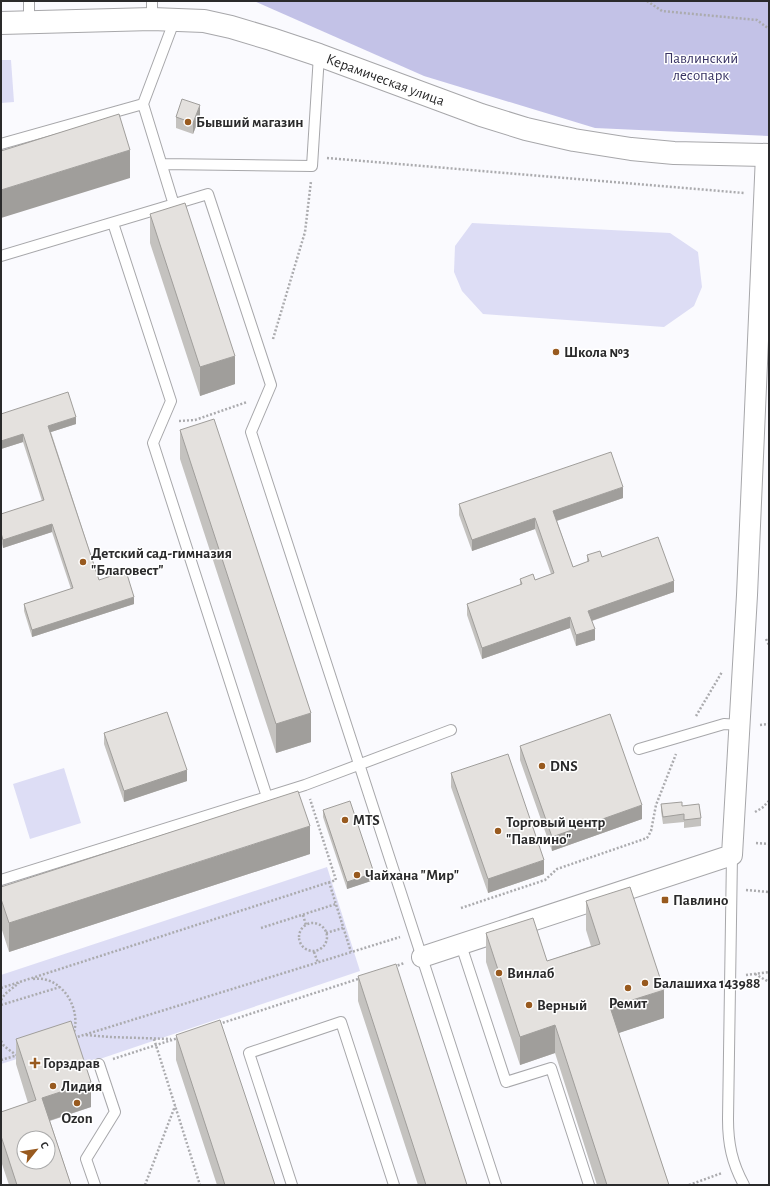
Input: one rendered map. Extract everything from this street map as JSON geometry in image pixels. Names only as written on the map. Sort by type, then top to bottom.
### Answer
[{"type":"main road","name":"Керамическая улица","points":[[1,23],[29,12],[152,10],[175,19],[204,21],[271,39],[319,55],[481,115],[526,129],[574,140],[631,149],[674,153],[767,155]]},
{"type":"street","points":[[422,958],[732,855],[748,588],[764,190],[767,155]]},
{"type":"lane","points":[[174,205],[143,104],[175,19]]},
{"type":"lane","points":[[162,164],[312,163],[319,55]]},
{"type":"lane","points":[[1,144],[143,104]]},
{"type":"lane","points":[[1,256],[208,194],[271,385],[251,432],[496,1185]]},
{"type":"lane","points":[[113,223],[171,401],[153,443],[267,797]]},
{"type":"lane","points":[[639,750],[724,724],[740,725]]},
{"type":"lane","points":[[2,876],[305,785],[451,730]]},
{"type":"lane","points":[[732,855],[728,1140],[732,1157],[744,1185]]},
{"type":"lane","points":[[461,944],[506,1082],[551,1068],[589,1185]]},
{"type":"lane","points":[[292,1185],[249,1053],[341,1022],[394,1185]]},
{"type":"lane","points":[[95,1185],[86,1159],[115,1112],[99,1064]]},
{"type":"path","points":[[647,1],[662,11],[757,20],[769,29]]},
{"type":"path","points":[[264,365],[305,232],[312,163],[322,157],[750,193],[764,190]]},
{"type":"path","points":[[160,427],[173,422],[195,420],[266,396]]},
{"type":"path","points":[[764,636],[769,646]]},
{"type":"path","points":[[461,908],[546,880],[557,869],[647,838],[651,831],[656,805],[677,750],[724,668]]},
{"type":"path","points":[[1,988],[336,880],[305,785]]},
{"type":"path","points":[[756,843],[769,844]]},
{"type":"path","points":[[329,882],[351,952]]},
{"type":"path","points":[[732,888],[769,892]]},
{"type":"path","points":[[261,928],[336,904]]},
{"type":"path","points":[[303,915],[306,925]]},
{"type":"path","points":[[315,923],[324,928],[327,938],[324,947],[320,950],[309,952],[301,946],[298,936],[299,932],[306,925],[315,923]]},
{"type":"path","points":[[326,933],[343,928]]},
{"type":"path","points":[[1,1000],[4,994],[24,980],[37,978],[60,986],[75,1011],[76,1025],[72,1038],[414,933]]},
{"type":"path","points":[[314,952],[318,963]]},
{"type":"path","points":[[392,967],[422,958]]},
{"type":"path","points":[[730,976],[769,972]]},
{"type":"path","points":[[754,974],[769,982]]},
{"type":"path","points":[[212,1027],[362,977]]},
{"type":"path","points":[[1,1005],[60,986]]},
{"type":"path","points":[[84,1035],[116,1038],[175,1039]]},
{"type":"path","points":[[99,1064],[182,1036]]},
{"type":"path","points":[[154,1039],[200,1185]]},
{"type":"path","points":[[1,1041],[4,1046],[16,1055]]},
{"type":"path","points":[[1,1060],[23,1053]]},
{"type":"path","points":[[145,1185],[175,1106]]},
{"type":"path","points":[[689,1185],[725,1172]]},
{"type":"shaded area","points":[[1,60],[11,60],[14,102],[1,103]]},
{"type":"shaded area","points":[[472,223],[670,233],[698,252],[702,287],[694,306],[664,327],[483,314],[462,291],[454,272],[455,246]]},
{"type":"shaded area","points":[[64,768],[81,823],[30,839],[13,784]]},
{"type":"shaded area","points":[[327,867],[360,971],[85,1064],[77,1040],[1,1064],[1,975]]},
{"type":"green space","name":"Павлинский лесопарк","points":[[254,1],[769,1],[769,136],[595,128],[424,76]]},
{"type":"building","points":[[182,99],[200,105],[193,123],[176,117]]},
{"type":"building","points":[[119,114],[130,150],[1,190],[1,151]]},
{"type":"building","points":[[185,203],[235,356],[200,367],[150,214]]},
{"type":"building","points":[[68,392],[76,417],[48,426],[99,580],[126,571],[134,597],[32,630],[24,604],[73,588],[52,524],[3,540],[1,533],[1,514],[44,500],[23,434],[1,441],[1,414]]},
{"type":"building","points":[[214,419],[311,713],[276,724],[180,430]]},
{"type":"building","points":[[611,452],[623,487],[553,511],[573,567],[589,561],[587,555],[600,551],[602,557],[658,537],[674,581],[588,611],[595,629],[576,635],[570,617],[482,648],[467,604],[522,584],[520,579],[533,574],[535,580],[554,573],[535,518],[472,540],[459,504]]},
{"type":"building","points":[[167,712],[187,770],[124,791],[104,733]]},
{"type":"building","points":[[610,714],[642,805],[552,837],[520,746]]},
{"type":"building","name":"Торговый центр \"Павлино\"","points":[[508,754],[544,860],[488,879],[451,773]]},
{"type":"building","points":[[298,791],[310,826],[9,923],[1,899],[1,887]]},
{"type":"building","points":[[350,801],[374,873],[347,882],[323,810]]},
{"type":"building","points":[[682,802],[682,806],[699,804],[701,818],[684,820],[684,814],[663,817],[661,804]]},
{"type":"building","points":[[630,887],[664,990],[610,1007],[669,1185],[607,1185],[555,1025],[520,1037],[486,933],[533,918],[547,961],[600,944],[586,901]]},
{"type":"building","points":[[396,964],[467,1185],[426,1185],[358,976]]},
{"type":"building","points":[[220,1020],[275,1185],[225,1185],[176,1035]]},
{"type":"building","points":[[71,1021],[91,1082],[42,1098],[53,1130],[16,1130],[16,1170],[56,1170],[56,1140],[71,1185],[17,1185],[1,1136],[1,1112],[36,1100],[16,1039]]},
{"type":"place","name":"Бывший магазин","points":[[188,122]]},
{"type":"place","name":"Школа №3","points":[[556,352]]},
{"type":"place","name":"Детский сад-гимназия \"Благовест\"","points":[[83,562]]},
{"type":"place","name":"DNS","points":[[542,766]]},
{"type":"place","name":"MTS","points":[[345,820]]},
{"type":"place","name":"Торговый центр \"Павлино\"","points":[[498,831]]},
{"type":"place","name":"Чайхана \"Мир\"","points":[[357,875]]},
{"type":"place","name":"Павлино","points":[[665,900]]},
{"type":"place","name":"Винлаб","points":[[499,973]]},
{"type":"place","name":"Балашиха 143988","points":[[645,983]]},
{"type":"place","name":"Ремит","points":[[628,988]]},
{"type":"place","name":"Верный","points":[[529,1005]]},
{"type":"place","name":"Горздрав","points":[[35,1063]]},
{"type":"place","name":"Лидия","points":[[53,1086]]},
{"type":"place","name":"Ozon","points":[[77,1103]]}]
